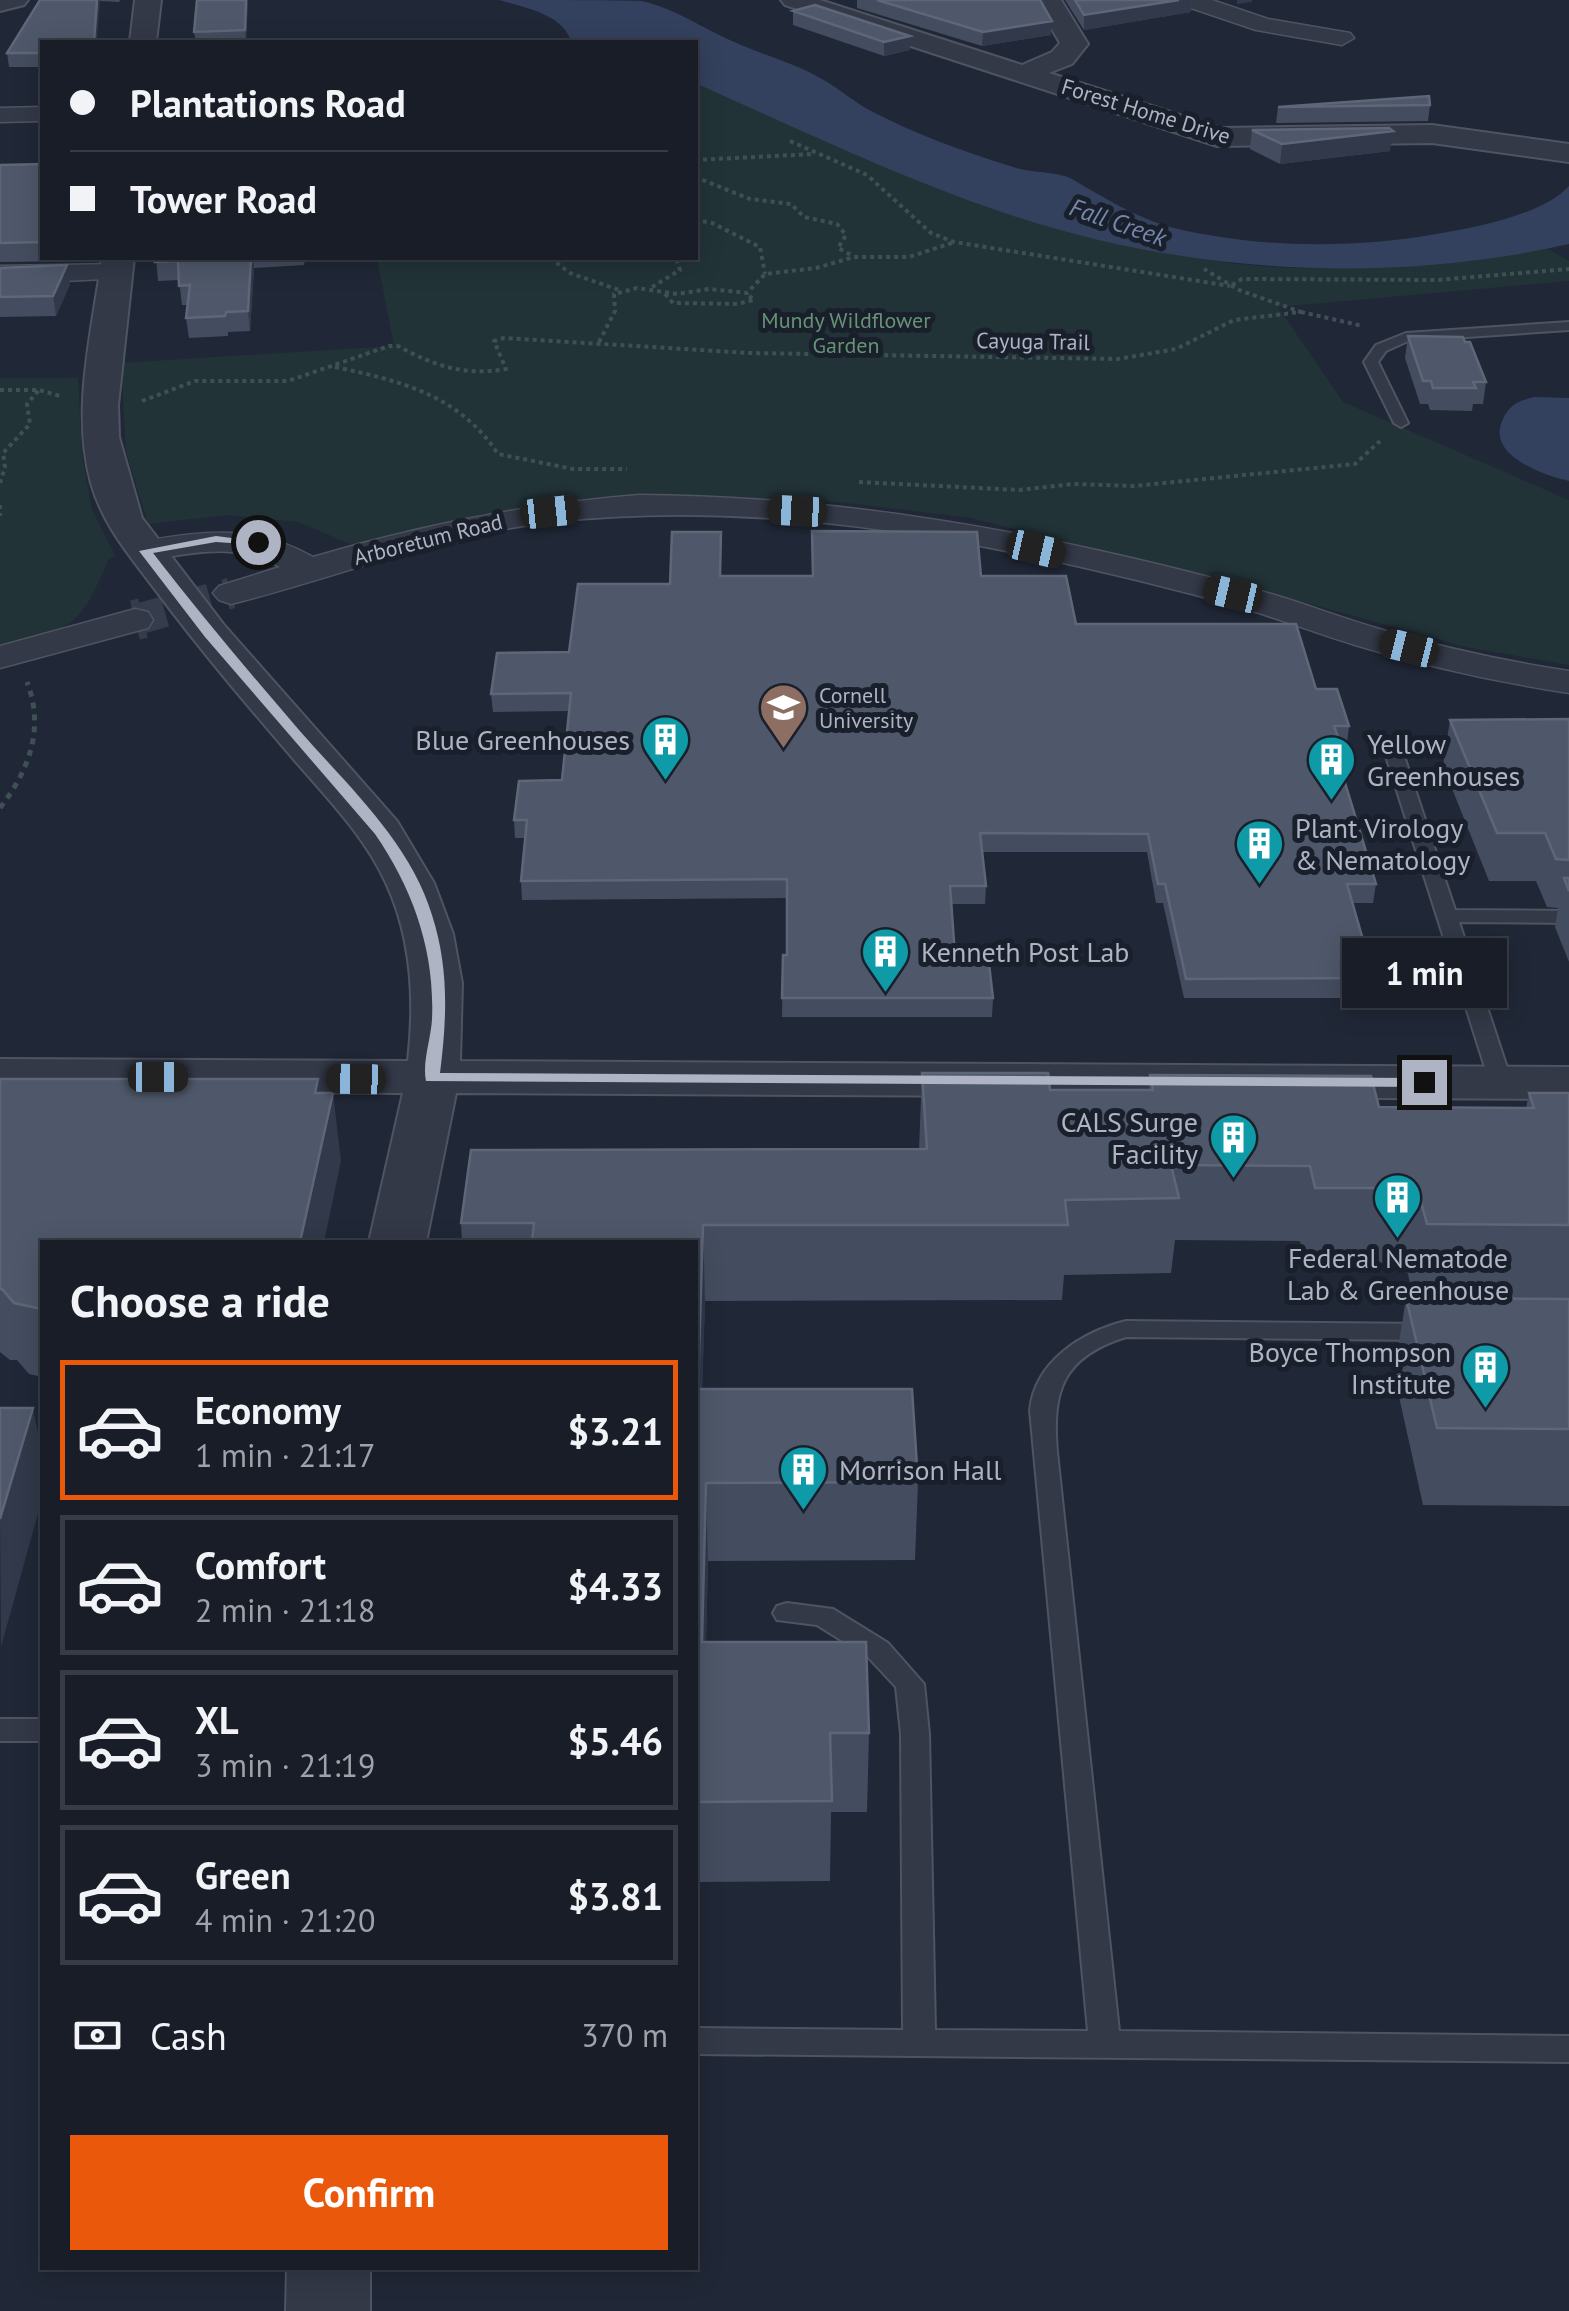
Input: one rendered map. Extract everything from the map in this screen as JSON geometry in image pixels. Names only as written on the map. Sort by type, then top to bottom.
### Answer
[{"type":"street","points":[[0,4],[15,0]]},
{"type":"street","points":[[143,40],[148,0]]},
{"type":"street","name":"Forest Home Drive","points":[[794,0],[1217,137],[1259,140],[1386,132],[1448,134],[1569,153]]},
{"type":"street","points":[[1022,74],[1062,58],[1074,44],[1048,0]]},
{"type":"street","points":[[1190,0],[1264,25],[1342,38]]},
{"type":"street","points":[[0,115],[40,114]]},
{"type":"street","points":[[0,275],[117,265],[104,356],[101,437],[123,520],[209,634],[380,831],[403,864],[424,912],[437,964],[440,1019],[432,1078],[397,1240]]},
{"type":"street","name":"Arboretum Road","points":[[231,593],[422,536],[550,512],[640,505],[797,511],[931,528],[1036,549],[1233,594],[1462,662],[1569,682]]},
{"type":"street","points":[[145,551],[238,539],[275,547],[310,570]]},
{"type":"street","points":[[3,657],[135,620]]},
{"type":"street","points":[[0,1075],[1569,1083]]},
{"type":"street","points":[[328,2270],[328,2311]]},
{"type":"lane","points":[[1401,423],[1371,362],[1375,352],[1406,337],[1569,326]]},
{"type":"lane","points":[[1394,754],[1501,1082]]},
{"type":"lane","points":[[1447,916],[1569,917]]},
{"type":"lane","points":[[1104,2045],[1044,1452],[1042,1412],[1050,1383],[1076,1356],[1110,1332],[1126,1329],[1450,1332]]},
{"type":"lane","points":[[787,1613],[823,1616],[878,1650],[910,1684],[920,2043]]},
{"type":"lane","points":[[0,1730],[40,1730]]},
{"type":"lane","points":[[698,2041],[1569,2049]]},
{"type":"path","points":[[790,141],[867,175],[931,232],[954,242],[1182,282],[1231,286],[1242,279],[1437,280],[1569,269]]},
{"type":"path","points":[[698,160],[820,154]]},
{"type":"path","points":[[698,178],[750,199],[792,204],[804,217],[837,224],[846,235],[838,248],[854,257]]},
{"type":"path","points":[[553,260],[570,272],[619,290],[754,291],[765,274],[760,247],[712,223],[698,221]]},
{"type":"path","points":[[765,274],[816,268],[854,257],[909,257],[934,252],[954,242]]},
{"type":"path","points":[[650,288],[680,270],[677,260]]},
{"type":"path","points":[[1204,269],[1231,286],[1301,312],[1406,337]]},
{"type":"path","points":[[599,342],[615,311],[614,294],[619,290]]},
{"type":"path","points":[[664,292],[673,302],[738,304],[754,300],[746,293]]},
{"type":"path","name":"Cayuga Trail","points":[[134,404],[195,381],[288,381],[385,347],[398,346],[444,371],[478,374],[506,369],[494,341],[504,338],[733,353],[1118,359],[1176,349],[1234,320],[1301,312]]},
{"type":"path","points":[[334,366],[423,387],[490,439],[498,454],[516,460]]},
{"type":"path","points":[[0,390],[39,390],[27,404],[30,424],[3,453],[0,480]]},
{"type":"path","points":[[1064,485],[1179,483],[1355,464],[1401,423]]},
{"type":"path","points":[[0,505],[0,516]]},
{"type":"path","points":[[0,808],[30,756],[38,711],[29,686],[3,657]]},
{"type":"green space","name":"Mundy Wildflower Garden","points":[[698,83],[956,194],[1023,217],[1160,252],[1270,267],[1350,268],[1548,249],[1569,261],[1569,281],[1278,307],[1343,402],[1569,500],[1569,665],[1466,647],[971,518],[839,502],[693,497],[584,500],[451,521],[355,546],[298,522],[227,515],[148,524],[126,452],[121,363],[394,346],[377,260],[698,260]]},
{"type":"green space","points":[[0,378],[78,378],[82,455],[92,510],[115,556],[108,560],[89,601],[70,622],[43,635],[0,646]]},
{"type":"water","name":"Fall Creek","points":[[499,0],[654,4],[811,73],[866,108],[907,128],[1013,167],[1066,176],[1134,213],[1174,228],[1271,243],[1338,244],[1404,239],[1507,219],[1542,205],[1569,186],[1569,244],[1499,257],[1354,268],[1209,260],[1137,248],[1067,232],[961,198],[704,87],[698,84],[698,40],[570,40],[551,18]]},
{"type":"water","points":[[1534,397],[1569,398],[1569,481],[1532,468],[1509,453],[1502,443],[1500,432],[1506,414],[1516,404]]},
{"type":"building","points":[[40,0],[97,0],[94,40],[40,40],[40,53],[7,53]]},
{"type":"building","points":[[197,0],[246,0],[245,30],[194,32]]},
{"type":"building","points":[[877,0],[1040,0],[1052,21],[983,32]]},
{"type":"building","points":[[1075,0],[1179,0],[1084,15]]},
{"type":"building","points":[[815,5],[910,36],[884,42],[793,11]]},
{"type":"building","points":[[1429,96],[1430,105],[1278,107]]},
{"type":"building","points":[[1252,130],[1393,131],[1282,144]]},
{"type":"building","points":[[40,164],[40,242],[0,243],[0,165]]},
{"type":"building","points":[[156,260],[251,260],[248,311],[186,318],[190,285],[179,286],[178,261]]},
{"type":"building","points":[[67,265],[53,296],[0,297],[0,268]]},
{"type":"building","points":[[1408,336],[1463,337],[1470,342],[1486,382],[1473,382],[1476,388],[1433,388],[1431,381],[1423,381]]},
{"type":"building","points":[[812,531],[977,532],[981,576],[1066,576],[1076,624],[1296,624],[1316,689],[1337,689],[1349,726],[1334,726],[1338,737],[1331,737],[1376,884],[1347,884],[1374,978],[1186,979],[1165,884],[1158,884],[1148,834],[980,833],[986,886],[950,886],[955,955],[988,955],[993,998],[782,998],[783,955],[787,955],[787,879],[521,881],[527,820],[514,820],[519,781],[562,780],[571,693],[491,694],[497,653],[569,652],[578,584],[670,584],[672,532],[721,532],[720,576],[813,576]]},
{"type":"building","points":[[1569,719],[1569,860],[1556,859],[1545,833],[1497,833],[1450,720]]},
{"type":"building","points":[[922,1073],[1048,1073],[1050,1090],[1153,1090],[1150,1075],[1371,1076],[1379,1107],[1534,1108],[1529,1093],[1569,1093],[1569,1225],[1427,1224],[1417,1188],[1315,1188],[1310,1166],[1171,1165],[1179,1198],[1065,1200],[1068,1225],[703,1225],[698,1389],[698,1240],[532,1240],[534,1223],[461,1223],[471,1150],[927,1149]]},
{"type":"building","points":[[0,1079],[318,1079],[315,1093],[333,1093],[300,1240],[40,1240],[40,1309],[14,1303],[0,1289]]},
{"type":"building","points":[[1406,1298],[1569,1299],[1569,1429],[1437,1428]]},
{"type":"building","points":[[698,1389],[912,1389],[918,1482],[706,1483],[702,1642],[866,1642],[869,1733],[830,1733],[832,1801],[698,1802]]},
{"type":"building","points":[[0,1408],[33,1408],[0,1519]]},
{"type":"tunnel","points":[[143,618],[135,620],[231,593]]},
{"type":"place","name":"Cornell University","points":[[784,750]]},
{"type":"place","name":"Blue Greenhouses","points":[[665,782]]},
{"type":"place","name":"Yellow Greenhouses","points":[[1332,802]]},
{"type":"place","name":"Plant Virology & Nematology","points":[[1260,886]]},
{"type":"place","name":"Kenneth Post Lab","points":[[886,994]]},
{"type":"place","name":"CALS Surge Facility","points":[[1233,1180]]},
{"type":"place","name":"Federal Nematode Lab & Greenhouse","points":[[1398,1240]]},
{"type":"place","name":"Boyce Thompson Institute","points":[[1486,1410]]},
{"type":"place","name":"Morrison Hall","points":[[804,1512]]},
{"type":"route","points":[[258,542],[216,539],[145,551],[209,634],[380,831],[403,864],[424,912],[437,964],[440,1019],[432,1078],[1424,1082]]}]
